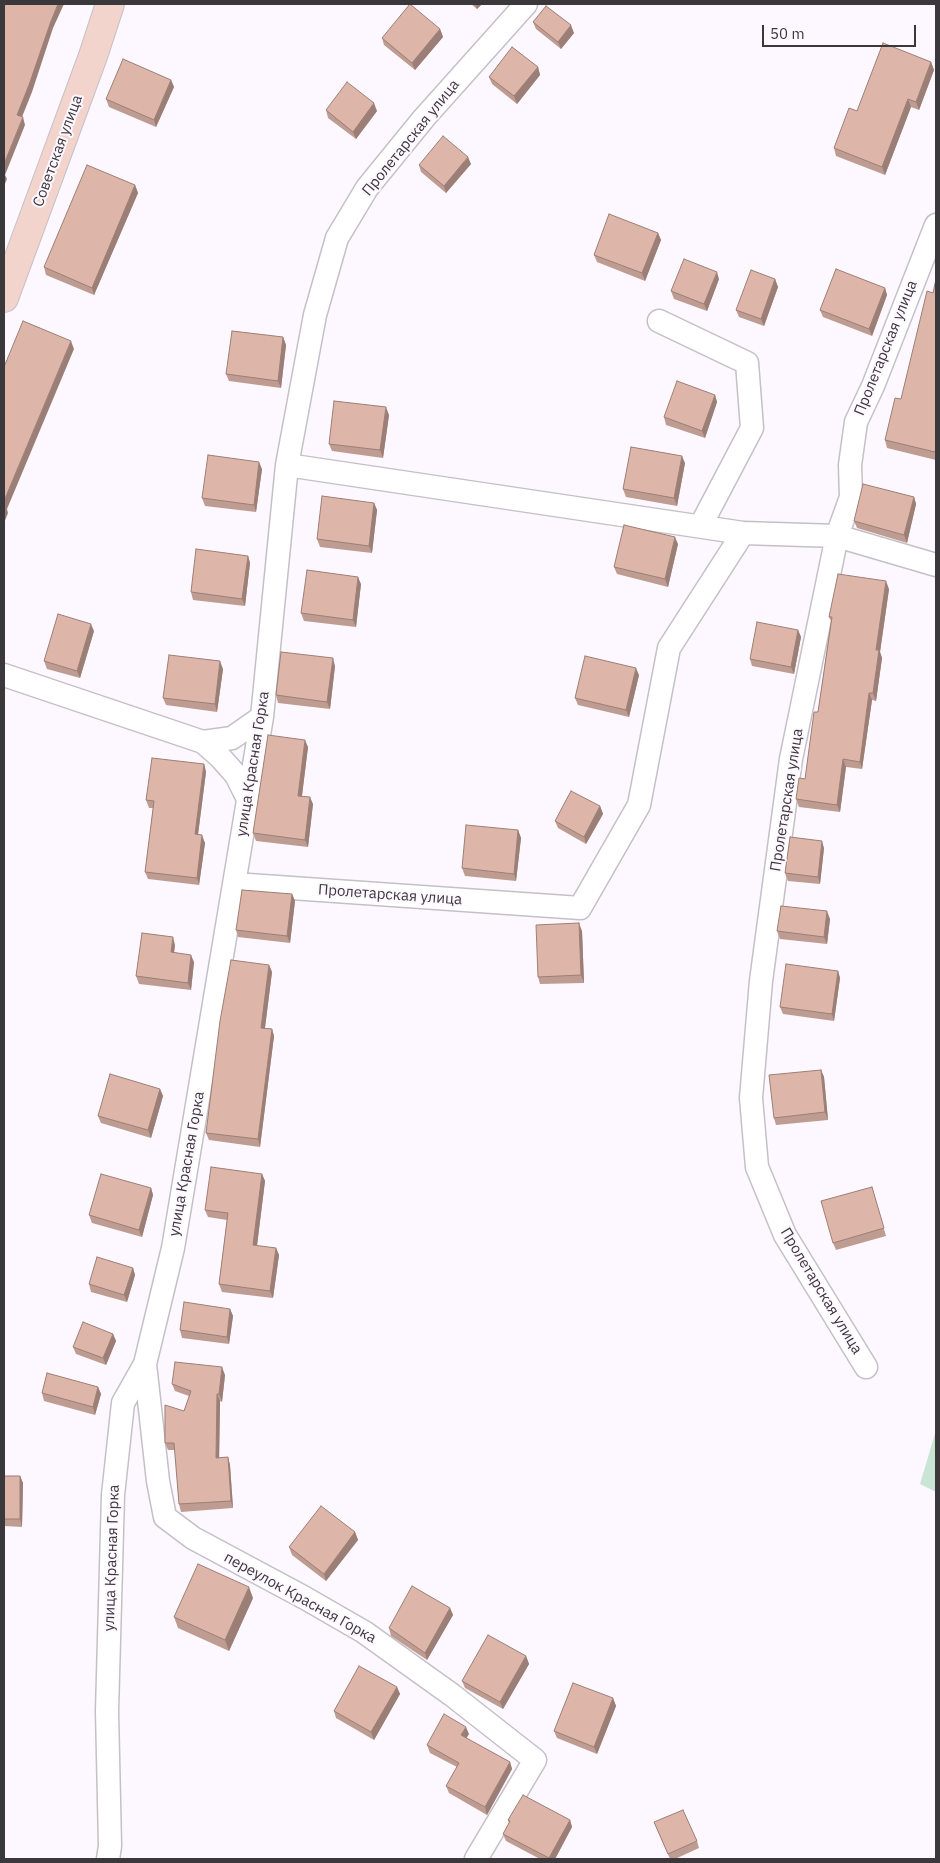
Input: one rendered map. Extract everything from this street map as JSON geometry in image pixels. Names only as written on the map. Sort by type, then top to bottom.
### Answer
[{"type":"main road","name":"Советская улица","points":[[4,298],[93,56],[110,4]]},
{"type":"street","name":"Пролетарская улица","points":[[288,465],[315,315],[337,238],[367,188],[424,118],[526,4]]},
{"type":"street","name":"Пролетарская улица","points":[[866,1367],[785,1235],[757,1167],[751,1098],[762,980],[791,759],[838,536],[851,497],[850,465],[856,422],[873,386],[936,225]]},
{"type":"street","points":[[659,321],[747,363],[752,428],[700,525]]},
{"type":"street","points":[[288,465],[744,533],[838,536],[936,564]]},
{"type":"street","name":"улица Красная Горка","points":[[108,1859],[110,1846],[106,1711],[113,1495],[123,1403],[145,1364],[173,1248],[262,717],[288,465]]},
{"type":"street","name":"Пролетарская улица","points":[[234,884],[580,908],[639,805],[669,648],[744,533]]},
{"type":"street","points":[[4,675],[203,742],[236,775],[248,799]]},
{"type":"street","points":[[203,742],[232,738],[262,717]]},
{"type":"street","name":"переулок Красная Горка","points":[[145,1364],[158,1481],[166,1517],[193,1538],[306,1598],[364,1632],[452,1695],[535,1760],[476,1859]]},
{"type":"green space","points":[[936,1430],[936,1492],[920,1484]]},
{"type":"building","points":[[5,4],[58,4],[17,115],[23,117],[4,164],[4,8]]},
{"type":"building","points":[[410,4],[440,29],[412,63],[382,38]]},
{"type":"building","points":[[546,6],[571,25],[558,42],[533,22]]},
{"type":"building","points":[[883,43],[931,62],[916,102],[908,99],[882,167],[834,148],[849,108],[857,111]]},
{"type":"building","points":[[512,47],[538,67],[514,96],[489,77]]},
{"type":"building","points":[[123,59],[171,80],[154,120],[106,99]]},
{"type":"building","points":[[347,82],[374,103],[353,132],[326,110]]},
{"type":"building","points":[[443,136],[468,157],[444,186],[419,165]]},
{"type":"building","points":[[87,165],[135,185],[92,288],[44,267]]},
{"type":"building","points":[[609,214],[658,233],[642,273],[594,255]]},
{"type":"building","points":[[684,259],[717,272],[704,304],[671,291]]},
{"type":"building","points":[[836,269],[885,288],[869,329],[820,310]]},
{"type":"building","points":[[751,270],[775,279],[761,319],[736,310]]},
{"type":"building","points":[[936,279],[935,452],[885,440],[895,398],[901,399],[927,291],[933,293]]},
{"type":"building","points":[[23,321],[71,341],[4,501],[4,367]]},
{"type":"building","points":[[232,331],[283,337],[278,381],[226,374]]},
{"type":"building","points":[[677,381],[715,395],[702,431],[664,417]]},
{"type":"building","points":[[334,401],[386,407],[380,450],[329,444]]},
{"type":"building","points":[[631,447],[682,456],[674,498],[623,489]]},
{"type":"building","points":[[208,455],[259,462],[254,505],[202,498]]},
{"type":"building","points":[[863,484],[914,497],[904,535],[854,521]]},
{"type":"building","points":[[322,496],[374,503],[369,546],[317,539]]},
{"type":"building","points":[[624,525],[675,537],[665,579],[614,567]]},
{"type":"building","points":[[196,549],[248,556],[242,599],[191,592]]},
{"type":"building","points":[[307,570],[358,577],[353,620],[301,613]]},
{"type":"building","points":[[838,574],[886,581],[876,650],[879,650],[873,693],[869,693],[860,762],[843,759],[837,805],[796,799],[799,778],[805,779],[814,712],[818,712],[832,617],[829,617]]},
{"type":"building","points":[[58,614],[91,624],[77,671],[44,661]]},
{"type":"building","points":[[757,622],[798,630],[791,667],[750,659]]},
{"type":"building","points":[[281,652],[333,658],[327,702],[276,695]]},
{"type":"building","points":[[169,655],[220,661],[215,704],[163,698]]},
{"type":"building","points":[[585,656],[636,668],[626,710],[575,698]]},
{"type":"building","points":[[268,735],[305,740],[298,796],[310,797],[305,840],[253,833]]},
{"type":"building","points":[[152,758],[204,764],[195,834],[202,835],[197,878],[145,872],[154,801],[146,800]]},
{"type":"building","points":[[571,791],[600,806],[584,837],[555,821]]},
{"type":"building","points":[[466,825],[518,830],[514,874],[462,868]]},
{"type":"building","points":[[790,837],[822,841],[818,877],[785,873]]},
{"type":"building","points":[[242,890],[292,894],[287,936],[236,930]]},
{"type":"building","points":[[781,906],[827,911],[824,937],[777,931]]},
{"type":"building","points":[[579,923],[581,975],[538,977],[536,925]]},
{"type":"building","points":[[142,933],[173,937],[171,952],[191,955],[188,983],[136,976]]},
{"type":"building","points":[[231,960],[269,965],[261,1028],[272,1029],[258,1139],[206,1133],[220,1021]]},
{"type":"building","points":[[786,964],[838,971],[832,1014],[780,1007]]},
{"type":"building","points":[[821,1070],[825,1112],[774,1118],[769,1075]]},
{"type":"building","points":[[110,1074],[160,1089],[148,1130],[98,1116]]},
{"type":"building","points":[[211,1167],[262,1174],[253,1245],[276,1248],[270,1291],[219,1284],[228,1213],[205,1210]]},
{"type":"building","points":[[101,1174],[151,1188],[139,1230],[89,1215]]},
{"type":"building","points":[[872,1187],[884,1228],[833,1243],[821,1201]]},
{"type":"building","points":[[97,1257],[133,1268],[124,1295],[89,1284]]},
{"type":"building","points":[[184,1302],[230,1309],[227,1337],[180,1330]]},
{"type":"building","points":[[83,1322],[113,1334],[103,1358],[73,1347]]},
{"type":"building","points":[[175,1362],[222,1367],[219,1394],[217,1394],[216,1458],[228,1457],[231,1501],[179,1504],[174,1443],[165,1443],[165,1405],[184,1411],[191,1391],[172,1384]]},
{"type":"building","points":[[47,1373],[98,1387],[93,1407],[42,1393]]},
{"type":"building","points":[[4,1476],[20,1476],[20,1519],[4,1519]]},
{"type":"building","points":[[321,1506],[355,1532],[324,1574],[289,1547]]},
{"type":"building","points":[[198,1564],[249,1587],[225,1640],[174,1617]]},
{"type":"building","points":[[412,1586],[450,1608],[425,1653],[389,1628]]},
{"type":"building","points":[[488,1635],[526,1656],[500,1702],[462,1681]]},
{"type":"building","points":[[359,1666],[397,1687],[371,1732],[334,1711]]},
{"type":"building","points":[[573,1683],[613,1698],[594,1747],[554,1731]]},
{"type":"building","points":[[444,1714],[466,1727],[461,1735],[510,1762],[485,1807],[446,1786],[459,1763],[427,1745]]},
{"type":"building","points":[[523,1795],[570,1820],[549,1858],[503,1834],[510,1821],[508,1820]]},
{"type":"building","points":[[683,1810],[697,1841],[668,1854],[654,1822]]}]
